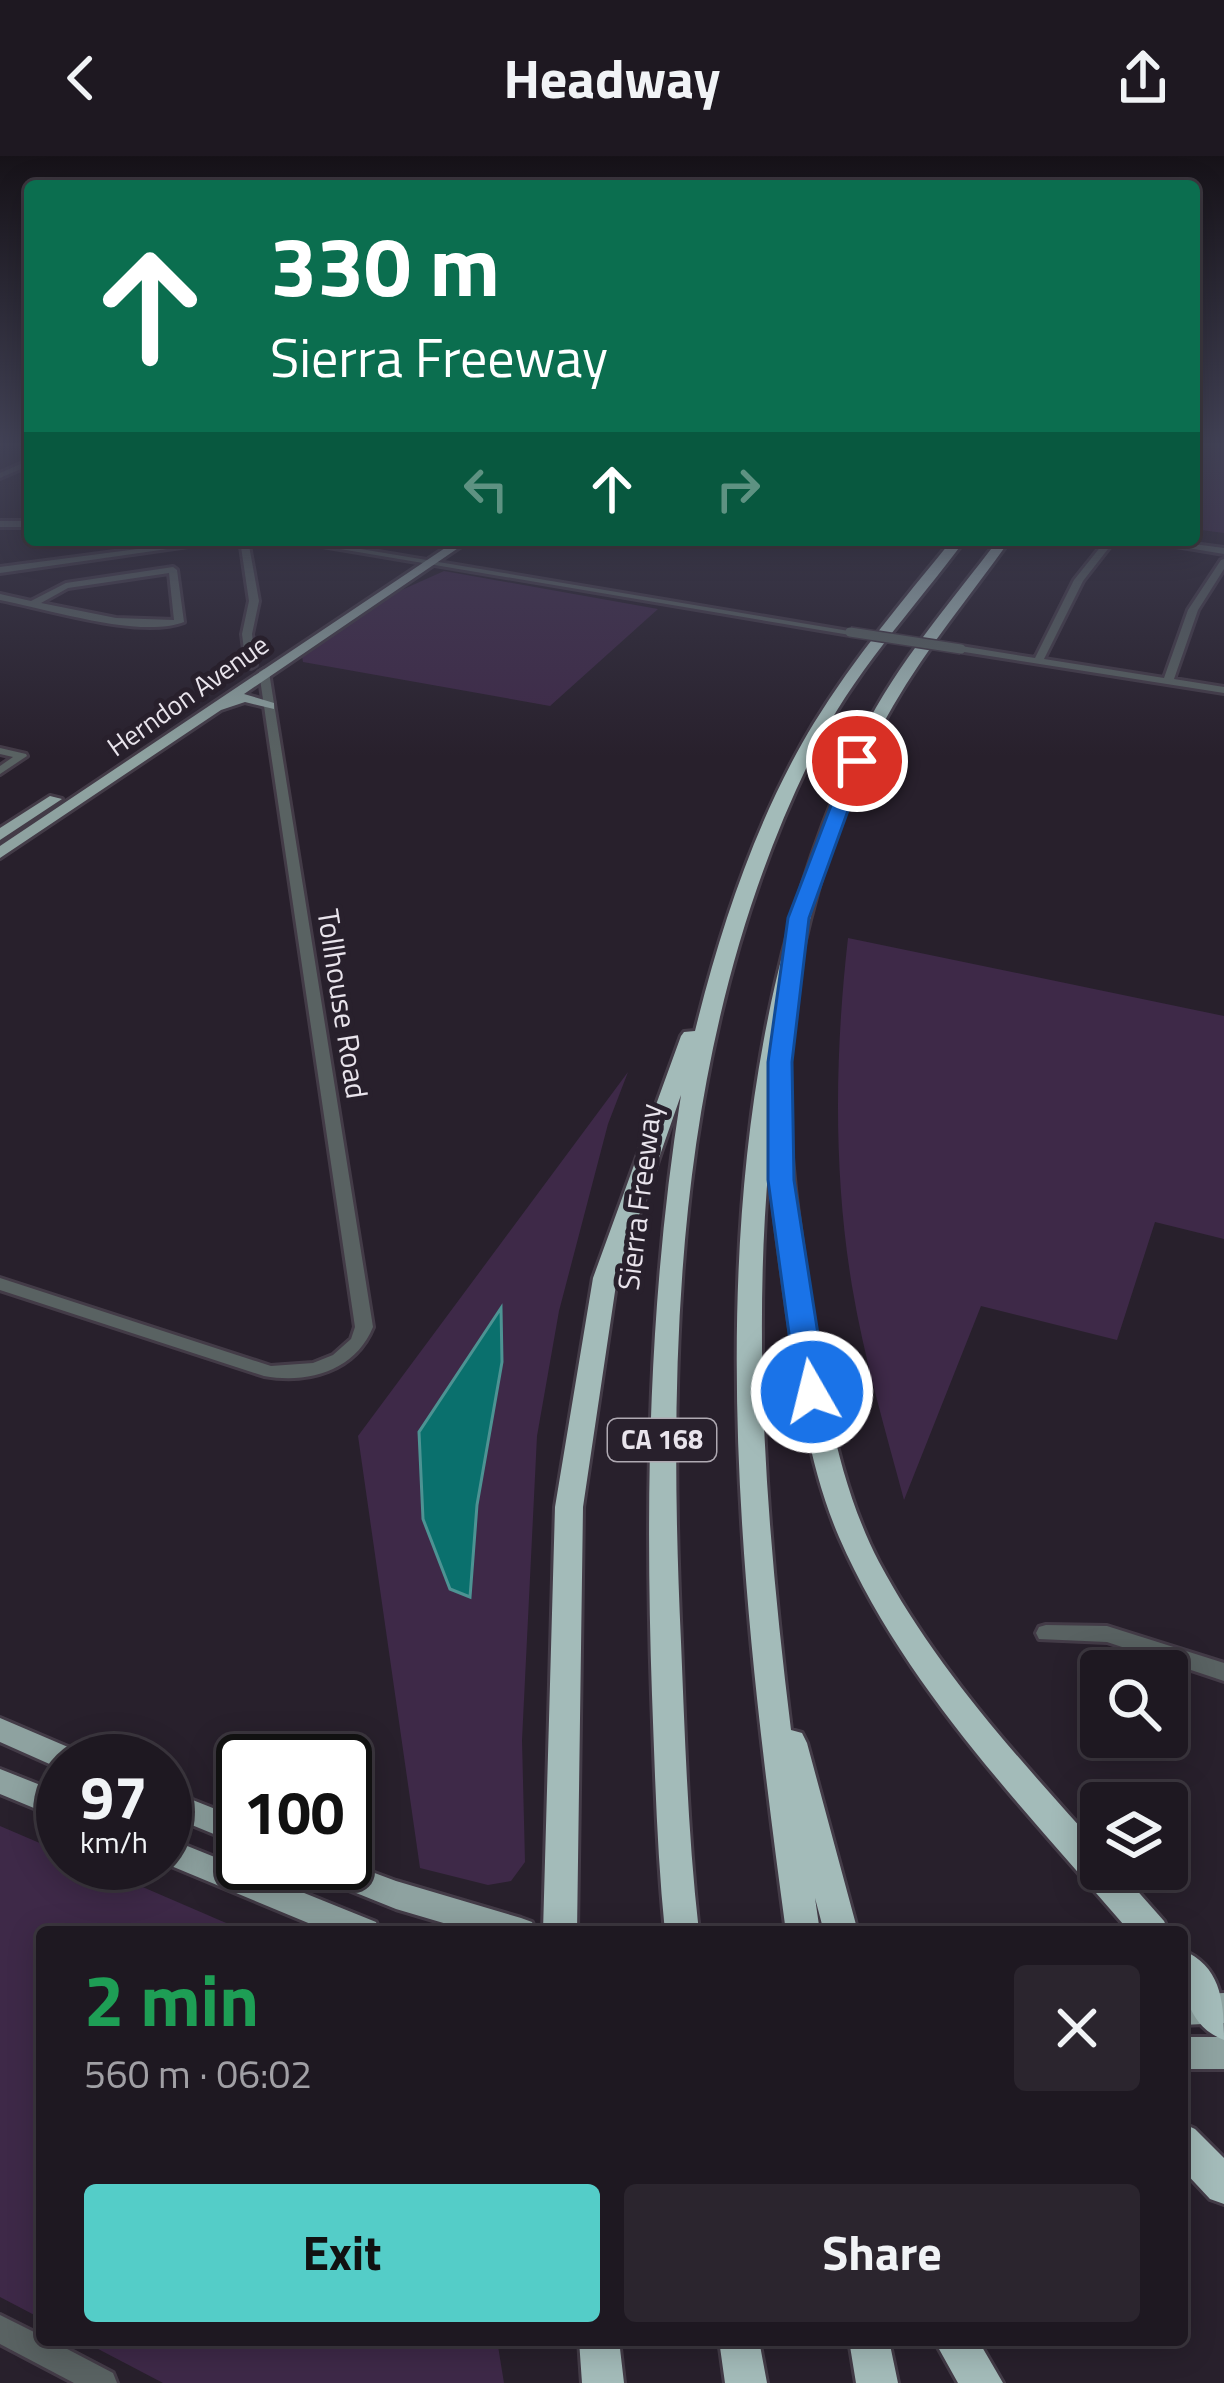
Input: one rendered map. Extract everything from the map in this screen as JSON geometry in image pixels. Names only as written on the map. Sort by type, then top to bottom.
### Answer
[{"type":"highway","name":"Sierra Freeway","points":[[681,1926],[663,1572],[663,1364],[680,1161],[712,997],[762,844],[804,754],[863,662],[951,550]]},
{"type":"highway","name":"CA 168","points":[[801,1926],[769,1662],[751,1367],[753,1228],[766,1071],[791,946],[824,839],[871,732],[997,550]]},
{"type":"highway","points":[[791,946],[778,1094],[781,1180],[812,1392],[837,1493],[866,1564],[916,1648],[1147,1926]]},
{"type":"highway","points":[[560,1926],[569,1508],[605,1279],[679,1067],[712,997]]},
{"type":"highway","points":[[769,1662],[840,1926]]},
{"type":"highway","points":[[1188,1977],[1211,2013]]},
{"type":"highway","points":[[1188,2149],[1224,2185]]},
{"type":"highway","points":[[599,2346],[603,2383]]},
{"type":"highway","points":[[740,2346],[746,2383]]},
{"type":"highway","points":[[870,2346],[877,2383]]},
{"type":"highway","points":[[958,2346],[982,2383]]},
{"type":"main road","name":"Herndon Avenue","points":[[0,853],[191,722],[349,600],[426,550]]},
{"type":"main road","name":"Herndon Avenue","points":[[3,831],[226,682],[257,669],[448,550]]},
{"type":"main road","points":[[191,722],[193,715],[232,687],[226,682]]},
{"type":"main road","points":[[191,722],[239,699],[269,706]]},
{"type":"main road","points":[[0,1730],[36,1746]]},
{"type":"main road","points":[[0,1781],[36,1796]]},
{"type":"main road","points":[[192,1861],[349,1926]]},
{"type":"main road","points":[[372,1886],[501,1926]]},
{"type":"main road","points":[[1188,2053],[1224,2053]]},
{"type":"street","points":[[3,567],[144,550]]},
{"type":"street","name":"Tollhouse Road","points":[[0,1284],[270,1372],[306,1372],[340,1360],[360,1344],[364,1327],[269,706],[247,634],[254,601],[246,550]]},
{"type":"street","points":[[363,550],[1224,690]]},
{"type":"street","points":[[1038,661],[1079,580],[1103,550]]},
{"type":"street","points":[[1168,681],[1193,610],[1224,562]]},
{"type":"street","points":[[0,597],[102,617],[166,625],[178,622],[173,570],[66,586],[34,603]]},
{"type":"street","points":[[0,751],[22,756],[0,771]]},
{"type":"street","points":[[1046,1633],[1107,1634],[1224,1672]]},
{"type":"street","points":[[0,2329],[103,2383]]},
{"type":"shaded area","points":[[444,571],[658,609],[550,706],[303,662],[302,656],[395,593]]},
{"type":"shaded area","points":[[848,938],[1224,1016],[1224,1239],[1155,1222],[1117,1340],[981,1306],[904,1500],[863,1340],[846,1243],[838,1112]]},
{"type":"shaded area","points":[[628,1072],[608,1124],[559,1311],[537,1436],[522,1740],[525,1862],[511,1881],[488,1885],[420,1868],[358,1436]]},
{"type":"shaded area","points":[[501,1308],[502,1362],[477,1505],[470,1597],[450,1589],[423,1519],[419,1432]]},
{"type":"shaded area","points":[[0,1826],[36,1841],[36,1890],[150,1890],[233,1926],[36,1926],[36,2316],[0,2297]]},
{"type":"shaded area","points":[[92,2346],[498,2346],[504,2383],[163,2383]]},
{"type":"route","points":[[812,1392],[781,1180],[780,1062],[798,918],[857,761]]}]
